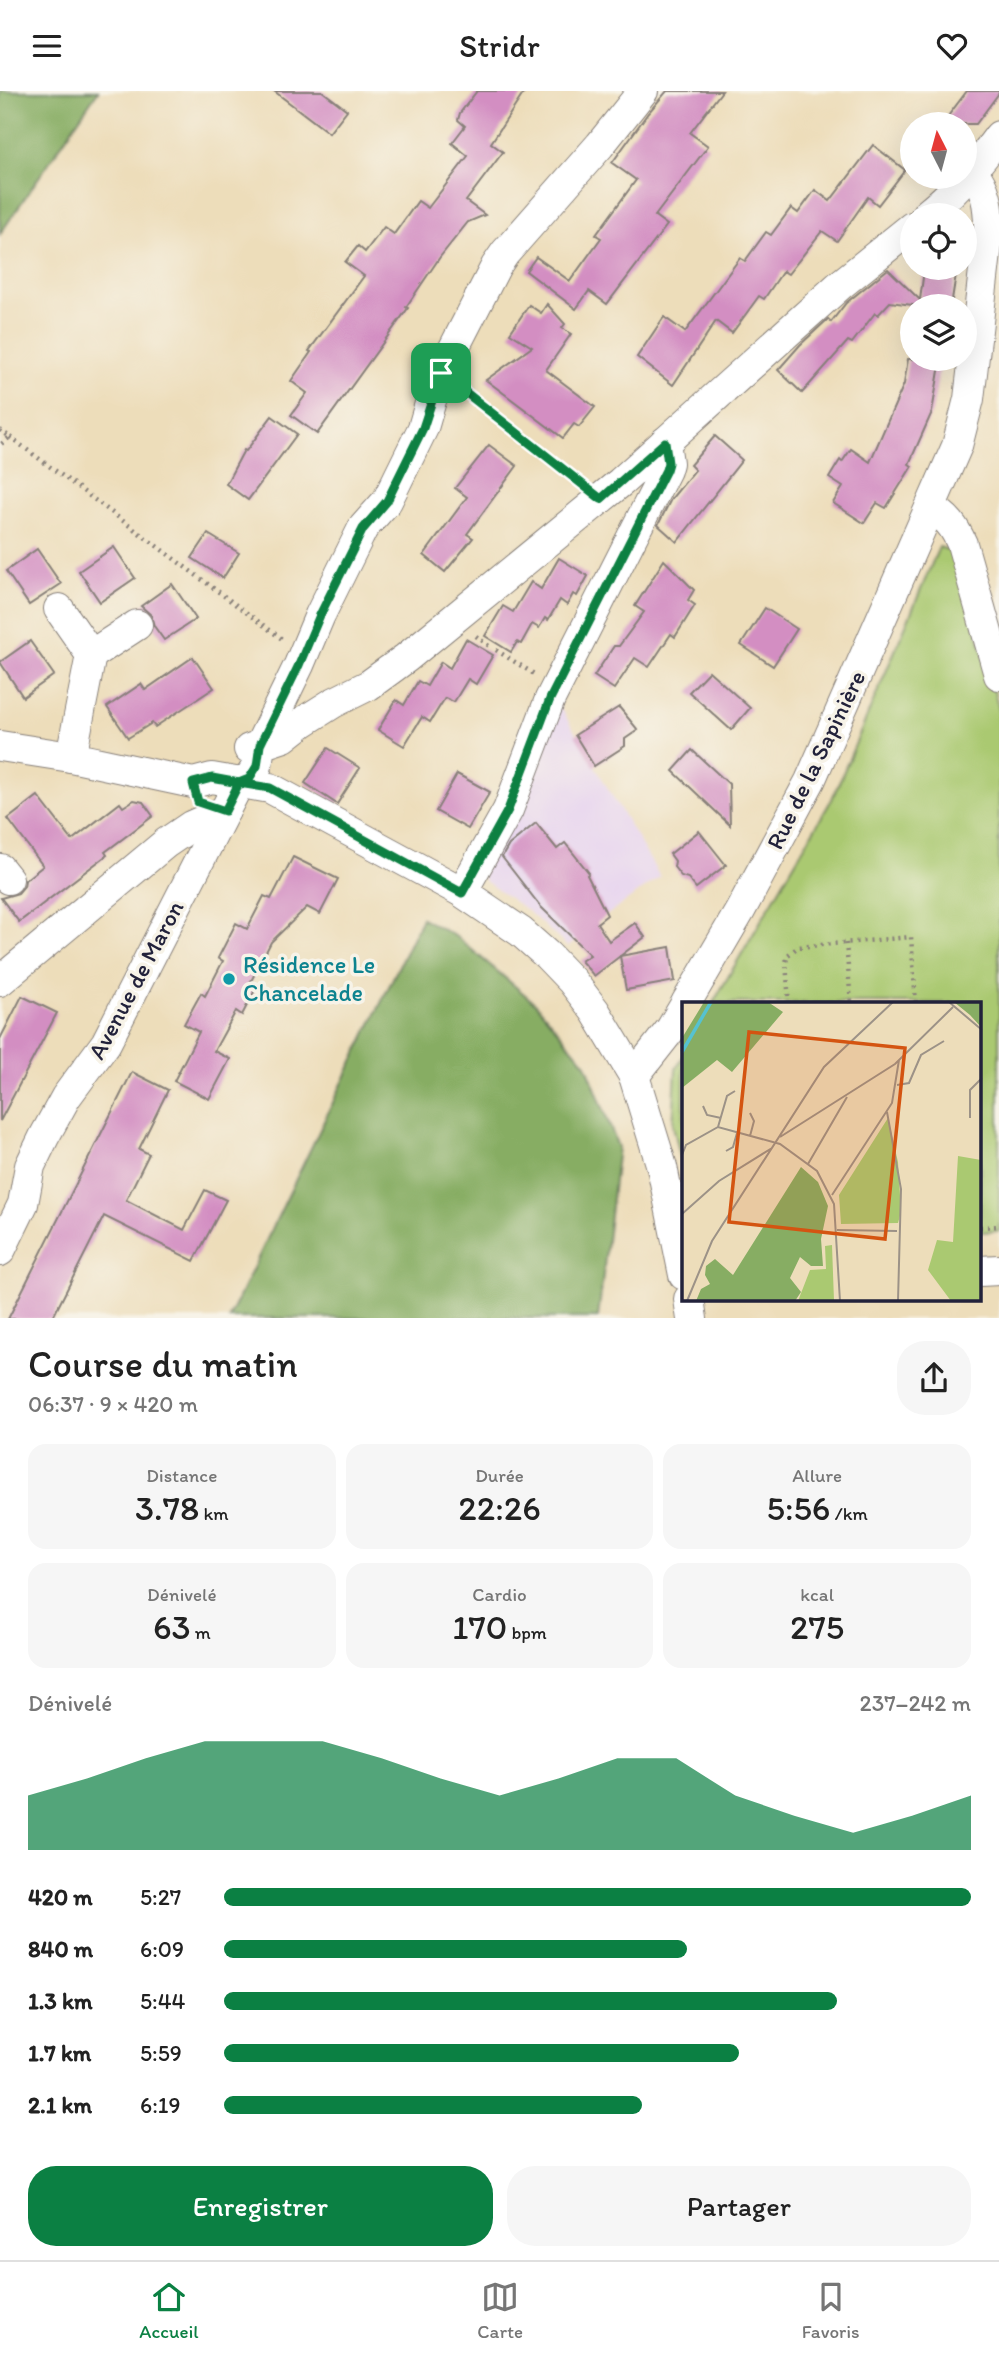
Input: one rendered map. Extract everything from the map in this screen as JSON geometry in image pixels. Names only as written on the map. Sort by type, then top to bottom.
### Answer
[{"type":"street","name":"Avenue de Maron","points":[[0,1251],[23,1204],[30,1166],[44,1137],[66,1097],[106,1043],[239,783],[249,779],[257,766],[260,745],[320,615],[363,529],[387,501],[417,440],[441,373],[505,253],[600,145],[643,91]]},
{"type":"street","points":[[977,166],[999,136]]},
{"type":"street","name":"Rue de la Sapinière","points":[[687,1002],[810,781],[957,446],[988,330],[989,209],[977,177]]},
{"type":"street","points":[[941,203],[956,189]]},
{"type":"street","points":[[260,745],[284,737],[333,703],[369,685],[406,659],[601,499],[840,285],[900,237]]},
{"type":"street","points":[[462,893],[508,810],[556,688],[666,470],[668,463],[665,442]]},
{"type":"street","points":[[930,508],[943,514],[956,531],[999,675]]},
{"type":"street","points":[[59,609],[91,655]]},
{"type":"street","points":[[71,757],[91,655],[137,625]]},
{"type":"street","points":[[301,659],[312,692],[333,703]]},
{"type":"street","points":[[0,746],[71,757],[193,783],[212,778],[270,788],[462,893],[521,932],[572,981],[604,1023],[634,1076],[662,1167],[682,1265]]},
{"type":"street","points":[[193,783],[198,802],[225,811]]},
{"type":"street","points":[[0,981],[166,843],[191,826],[225,811]]},
{"type":"street","name":"Rue de la Sapinière","points":[[634,1076],[671,1029],[682,1010]]},
{"type":"path","points":[[441,373],[601,499]]},
{"type":"path","points":[[0,430],[301,659]]},
{"type":"path","points":[[0,445],[10,437]]},
{"type":"path","points":[[496,650],[556,688]]},
{"type":"path","points":[[789,1002],[786,962],[788,955],[798,947],[911,937],[916,1002]]},
{"type":"path","points":[[846,943],[850,1002]]},
{"type":"shaded area","points":[[556,700],[660,877],[568,947],[529,912],[485,881],[482,874]]},
{"type":"green space","points":[[0,91],[98,91],[0,234]]},
{"type":"green space","points":[[939,547],[955,552],[999,709],[999,1231],[982,1232],[982,1002],[714,1002],[832,799]]},
{"type":"green space","points":[[422,918],[458,938],[536,1004],[586,1064],[618,1147],[598,1318],[229,1318]]},
{"type":"green space","points":[[682,1058],[682,1164],[673,1126],[676,1069]]},
{"type":"building","points":[[274,91],[322,91],[347,110],[329,133]]},
{"type":"building","points":[[477,91],[525,91],[491,143],[503,152],[466,201],[485,215],[468,222],[440,257],[406,307],[408,308],[317,434],[291,415],[307,393],[291,381],[311,352],[309,351],[364,276],[345,262],[358,246],[365,252],[384,227],[394,234],[418,201],[428,208],[468,156],[452,143],[465,126],[458,120],[460,113]]},
{"type":"building","points":[[667,91],[722,91],[690,133],[708,146],[655,216],[667,225],[607,304],[589,291],[576,309],[526,271],[536,257],[570,281],[601,238],[596,235],[636,180],[612,163]]},
{"type":"building","points":[[967,91],[999,91],[977,123],[977,112],[951,112]]},
{"type":"building","points":[[873,145],[900,166],[900,176],[878,205],[868,197],[837,241],[822,231],[788,274],[783,271],[764,299],[759,296],[732,333],[716,321],[673,385],[637,357],[664,317],[685,332],[740,258],[745,261],[766,232],[771,235],[791,208],[798,213],[815,190],[830,201]]},
{"type":"building","points":[[888,269],[914,294],[900,294],[900,303],[890,302],[878,315],[875,313],[852,343],[848,341],[802,393],[778,370],[828,319],[831,322],[846,303]]},
{"type":"building","points":[[923,280],[955,280],[953,294],[921,294]]},
{"type":"building","points":[[547,304],[565,324],[562,328],[571,334],[546,370],[595,407],[579,427],[574,424],[563,438],[486,380],[532,347],[510,333],[529,305],[541,313]]},
{"type":"building","points":[[906,371],[939,371],[932,412],[909,464],[912,466],[886,508],[877,503],[864,523],[833,503],[843,487],[829,478],[840,460],[842,462],[851,449],[870,462],[904,384]]},
{"type":"building","points":[[272,416],[297,434],[248,500],[226,484],[244,450],[246,451]]},
{"type":"building","points":[[715,436],[742,460],[677,542],[658,525],[671,499],[695,470],[690,465]]},
{"type":"building","points":[[489,445],[517,466],[467,534],[473,538],[445,572],[424,555],[467,497],[455,488]]},
{"type":"building","points":[[208,534],[239,553],[223,578],[192,558]]},
{"type":"building","points":[[114,547],[135,578],[100,602],[79,571]]},
{"type":"building","points":[[37,549],[61,584],[29,605],[6,571]]},
{"type":"building","points":[[559,558],[588,576],[577,596],[573,594],[567,605],[560,600],[548,620],[545,618],[539,628],[532,624],[521,644],[517,642],[511,652],[485,636],[503,606],[513,612],[531,582],[541,589]]},
{"type":"building","points":[[664,560],[694,590],[688,600],[695,605],[675,637],[671,634],[649,667],[635,658],[614,689],[594,676],[614,646],[619,646],[644,612],[635,606]]},
{"type":"building","points":[[172,584],[196,619],[164,640],[154,626],[151,615],[141,606]]},
{"type":"building","points":[[765,608],[797,629],[773,666],[741,645]]},
{"type":"building","points":[[466,639],[493,655],[476,684],[468,679],[454,702],[445,698],[430,722],[422,717],[404,746],[378,730],[396,700],[404,705],[418,681],[427,686],[441,662],[450,668]]},
{"type":"building","points":[[30,641],[54,675],[23,697],[0,662]]},
{"type":"building","points":[[193,657],[214,688],[155,727],[152,723],[128,738],[107,707],[141,684],[145,690]]},
{"type":"building","points":[[709,671],[750,708],[731,730],[689,692]]},
{"type":"building","points":[[619,707],[638,730],[625,739],[625,746],[594,766],[575,735]]},
{"type":"building","points":[[328,748],[360,768],[337,804],[305,783]]},
{"type":"building","points":[[692,750],[729,784],[730,825],[673,771]]},
{"type":"building","points":[[457,774],[490,792],[468,829],[436,811]]},
{"type":"building","points":[[38,796],[72,840],[120,803],[123,807],[134,800],[143,802],[153,816],[19,922],[1,898],[18,893],[25,880],[43,866],[8,819]]},
{"type":"building","points":[[536,823],[557,849],[565,843],[589,873],[587,875],[607,915],[597,923],[609,941],[635,923],[645,937],[594,976],[581,961],[590,955],[541,907],[502,857],[509,845]]},
{"type":"building","points":[[699,831],[726,865],[696,888],[674,867],[675,861],[670,854]]},
{"type":"building","name":"Résidence Le Chancelade","points":[[293,857],[338,879],[320,914],[307,907],[271,942],[249,985],[256,988],[242,1015],[236,1011],[214,1051],[230,1059],[209,1099],[174,1081],[199,1032],[184,1024],[201,993],[205,996],[223,961],[218,958],[236,923],[247,929],[264,896],[271,899]]},
{"type":"building","points":[[670,947],[675,981],[626,990],[620,956]]},
{"type":"building","points":[[22,996],[57,1013],[0,1121],[0,1039]]},
{"type":"building","points":[[132,1072],[168,1090],[139,1149],[149,1154],[126,1200],[184,1230],[205,1190],[226,1200],[194,1261],[104,1216],[53,1318],[9,1318]]},
{"type":"place","name":"Résidence Le Chancelade","points":[[229,979]]},
{"type":"route","points":[[441,373],[423,428],[387,501],[363,529],[320,615],[260,745],[257,766],[249,779],[239,783],[212,778],[193,783],[198,802],[225,811],[239,783],[270,788],[462,893],[508,810],[550,699],[668,463],[665,442],[601,499],[441,373]]}]
